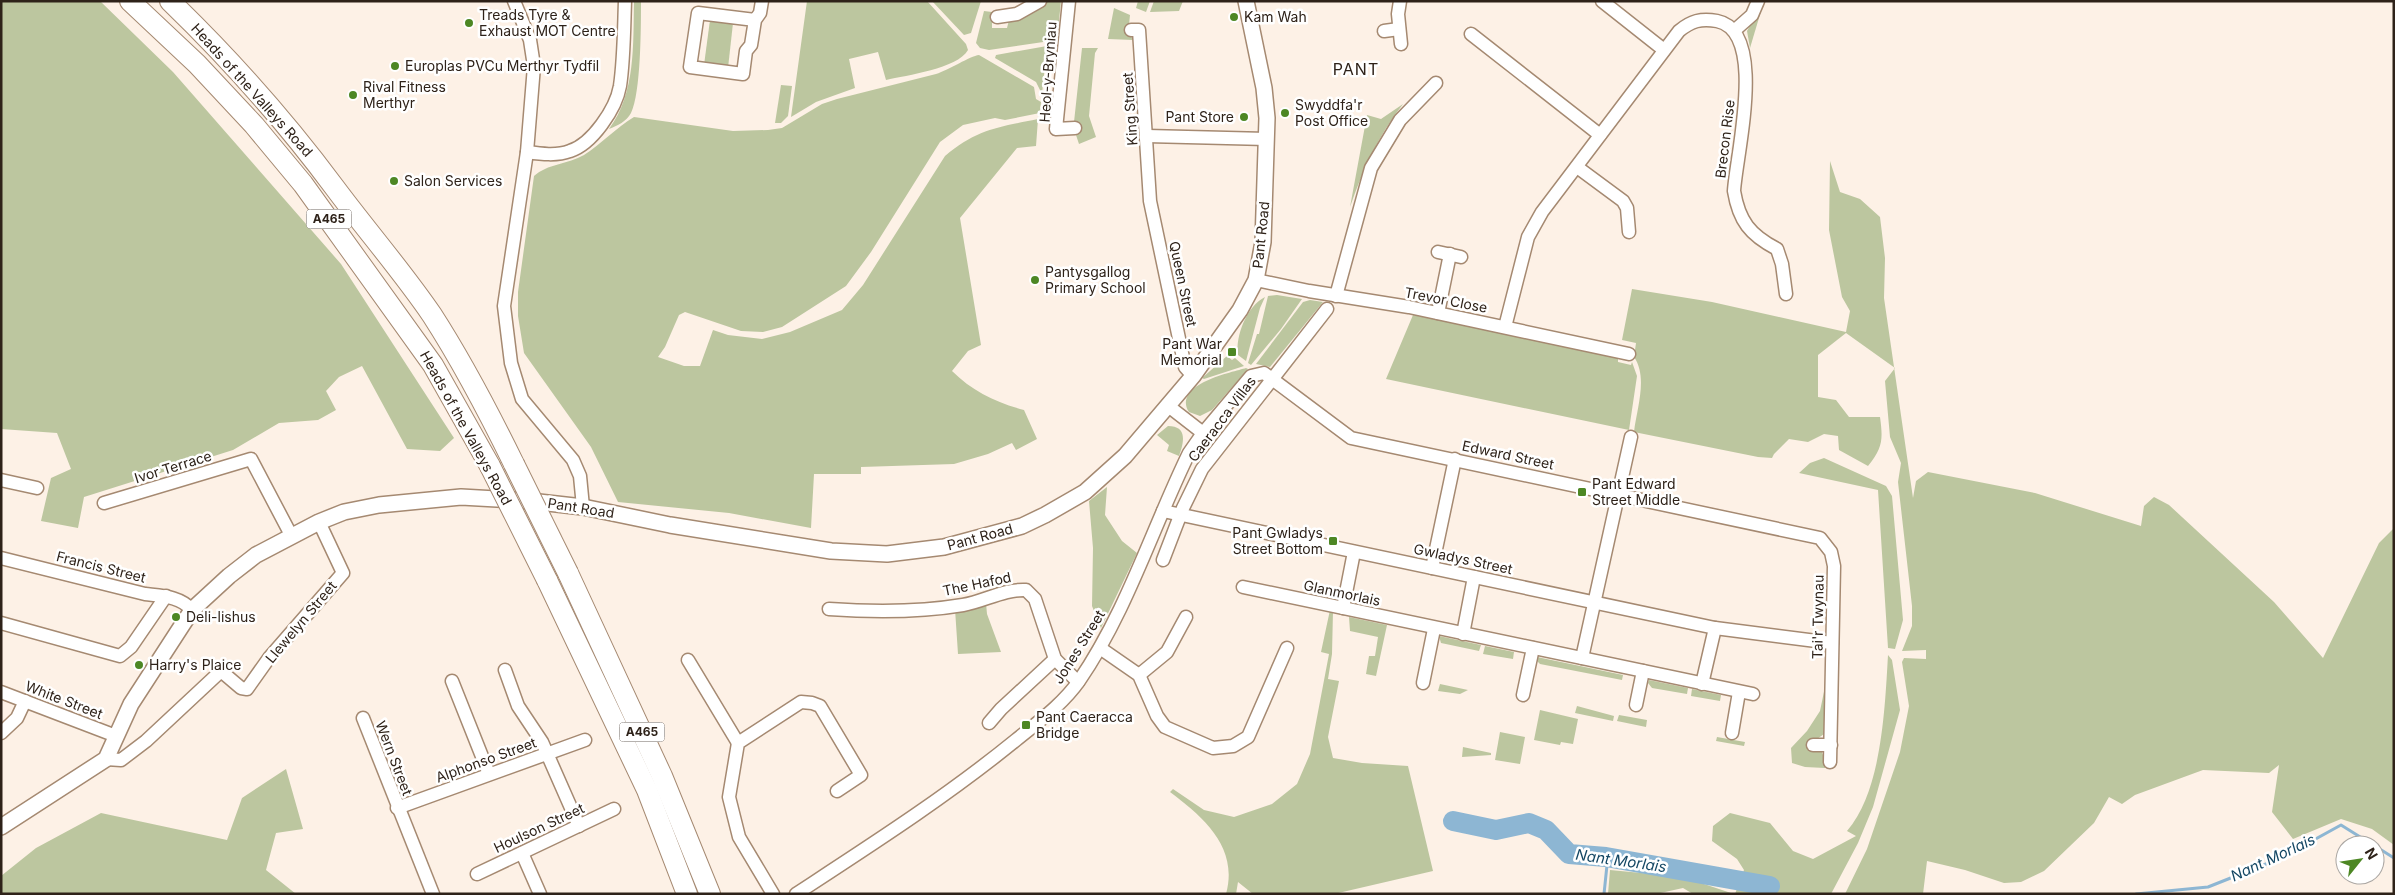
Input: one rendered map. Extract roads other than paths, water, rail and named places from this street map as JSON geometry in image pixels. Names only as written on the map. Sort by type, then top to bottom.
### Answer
[{"type":"highway","name":"Heads of the Valleys Road","points":[[130,1],[197,64],[303,184],[433,365],[490,466],[547,580],[647,790],[687,894]]},
{"type":"highway","name":"Heads of the Valleys Road","points":[[170,1],[246,80],[289,129],[384,250],[431,314],[475,384],[568,573],[662,776],[710,894]]},
{"type":"street","points":[[514,1],[530,40],[534,66],[527,152],[504,306],[511,363],[522,399],[573,460],[580,476],[583,507]]},
{"type":"street","points":[[527,152],[560,154],[571,151],[591,136],[606,119],[620,88],[625,1]]},
{"type":"street","points":[[755,20],[698,13],[690,68],[743,74],[746,51],[751,45],[755,20],[760,13],[762,1]]},
{"type":"street","name":"Heol-y-Bryniau","points":[[998,18],[1017,14],[1040,1]]},
{"type":"street","name":"Heol-y-Bryniau","points":[[1068,1],[1056,129],[1075,128]]},
{"type":"street","name":"Pant Road","points":[[319,522],[344,512],[379,505],[461,497],[583,507],[670,525],[830,551],[887,554],[944,548],[1022,526],[1046,516],[1085,492],[1125,456],[1193,376],[1240,310],[1256,280],[1263,242],[1267,140],[1264,88],[1246,1]]},
{"type":"street","points":[[1400,1],[1398,14],[1400,44]]},
{"type":"street","points":[[1602,1],[1664,50]]},
{"type":"street","points":[[1505,327],[1528,237],[1542,212],[1664,50],[1679,31],[1690,22],[1707,19],[1721,22],[1735,30],[1752,15],[1758,1]]},
{"type":"street","points":[[1384,31],[1399,29]]},
{"type":"street","name":"King Street","points":[[1131,30],[1140,30],[1150,196]]},
{"type":"street","name":"Brecon Rise","points":[[1735,30],[1742,48],[1746,74],[1746,94],[1734,191],[1737,206],[1744,221],[1756,237],[1777,249],[1782,264],[1786,294]]},
{"type":"street","points":[[1470,34],[1600,135]]},
{"type":"street","points":[[1336,296],[1371,168],[1400,120],[1436,83]]},
{"type":"street","points":[[1147,136],[1267,140]]},
{"type":"street","points":[[1577,167],[1623,201],[1628,208],[1629,232]]},
{"type":"street","name":"Queen Street","points":[[1150,196],[1185,366],[1193,376]]},
{"type":"street","points":[[1438,313],[1450,254]]},
{"type":"street","name":"Trevor Close","points":[[1256,280],[1438,313],[1629,354]]},
{"type":"street","name":"Caeracca Villas","points":[[1163,560],[1180,515],[1206,464],[1327,309]]},
{"type":"street","name":"Edward Street","points":[[1251,376],[1264,374],[1338,431],[1351,438],[1778,527]]},
{"type":"street","name":"Jones Street","points":[[796,894],[923,812],[1054,708],[1078,682],[1100,648],[1130,590],[1189,453],[1202,433],[1251,376]]},
{"type":"street","points":[[1167,405],[1202,433]]},
{"type":"street","points":[[1582,658],[1630,437]]},
{"type":"street","name":"Ivor Terrace","points":[[104,503],[251,459],[291,535]]},
{"type":"street","points":[[1432,568],[1455,459]]},
{"type":"street","points":[[1,480],[37,488]]},
{"type":"street","name":"Gwladys Street","points":[[1163,511],[1715,628],[1832,643]]},
{"type":"street","points":[[1,827],[106,759],[132,704],[192,610],[229,576],[256,555],[319,522]]},
{"type":"street","name":"Llewelyn Street","points":[[106,759],[121,760],[146,741],[221,670],[241,688],[247,689],[269,658],[343,573],[319,522]]},
{"type":"street","name":"Tai'r Twynau","points":[[1778,527],[1820,538],[1831,552],[1834,566],[1830,762]]},
{"type":"street","points":[[1343,608],[1354,552]]},
{"type":"street","name":"Francis Street","points":[[1,558],[145,594],[166,596],[180,600],[192,610]]},
{"type":"street","points":[[1463,634],[1474,577]]},
{"type":"street","name":"Glanmorlais","points":[[1243,587],[1434,629],[1753,694]]},
{"type":"street","name":"The Hafod","points":[[829,609],[949,607],[968,604],[1014,589],[1026,590],[1035,599],[1055,659],[1078,682]]},
{"type":"street","points":[[1,623],[120,656],[131,647],[166,596]]},
{"type":"street","points":[[1139,675],[1167,652],[1186,618]]},
{"type":"street","points":[[1702,684],[1715,628]]},
{"type":"street","points":[[1423,684],[1434,629]]},
{"type":"street","points":[[1100,648],[1139,675],[1157,716],[1165,727],[1213,748],[1224,748],[1241,742],[1248,737],[1287,648]]},
{"type":"street","points":[[1523,695],[1533,648]]},
{"type":"street","points":[[989,723],[1001,708],[1055,659]]},
{"type":"street","points":[[688,660],[738,742],[729,798],[739,837],[773,894]]},
{"type":"street","points":[[505,670],[518,706],[534,728],[548,754],[579,826]]},
{"type":"street","points":[[1636,705],[1643,672]]},
{"type":"street","points":[[452,681],[489,774]]},
{"type":"street","name":"White Street","points":[[1,692],[116,736]]},
{"type":"street","points":[[1732,733],[1739,692]]},
{"type":"street","points":[[1,733],[17,718],[25,701]]},
{"type":"street","points":[[738,742],[801,702],[820,706],[861,775],[838,791]]},
{"type":"street","name":"Wern Street","points":[[363,718],[433,894]]},
{"type":"street","name":"Alphonso Street","points":[[398,808],[585,740]]},
{"type":"street","points":[[1813,745],[1831,745]]},
{"type":"street","name":"Houlson Street","points":[[477,874],[614,809]]},
{"type":"street","points":[[522,853],[540,894]]},
{"type":"waterway","name":"Nant Morlais","points":[[1453,821],[1496,830],[1529,823],[1546,830],[1569,854],[1606,857],[1770,886]]},
{"type":"waterway","name":"Nant Morlais","points":[[2136,894],[2208,887],[2281,858],[2341,825],[2357,835]]},
{"type":"waterway","name":"Nant Morlais","points":[[2385,852],[2394,858]]},
{"type":"waterway","points":[[1604,894],[1606,857]]},
{"type":"place","name":"Kam Wah","points":[[1234,17]]},
{"type":"place","name":"Treads Tyre & Exhaust MOT Centre","points":[[469,23]]},
{"type":"place","name":"Europlas PVCu Merthyr Tydfil","points":[[395,66]]},
{"type":"place","name":"Rival Fitness Merthyr","points":[[353,95]]},
{"type":"place","name":"Swyddfa'r Post Office","points":[[1285,113]]},
{"type":"place","name":"Pant Store","points":[[1244,117]]},
{"type":"place","name":"Salon Services","points":[[394,181]]},
{"type":"place","name":"Pantysgallog Primary School","points":[[1035,280]]},
{"type":"place","name":"Pant War Memorial","points":[[1232,352]]},
{"type":"place","name":"Pant Edward Street Middle","points":[[1582,492]]},
{"type":"place","name":"Pant Gwladys Street Bottom","points":[[1333,541]]},
{"type":"place","name":"Deli-lishus","points":[[176,617]]},
{"type":"place","name":"Harry's Plaice","points":[[139,665]]},
{"type":"place","name":"Pant Caeracca Bridge","points":[[1026,725]]},
{"type":"district","name":"PANT","points":[[1356,69]]}]
